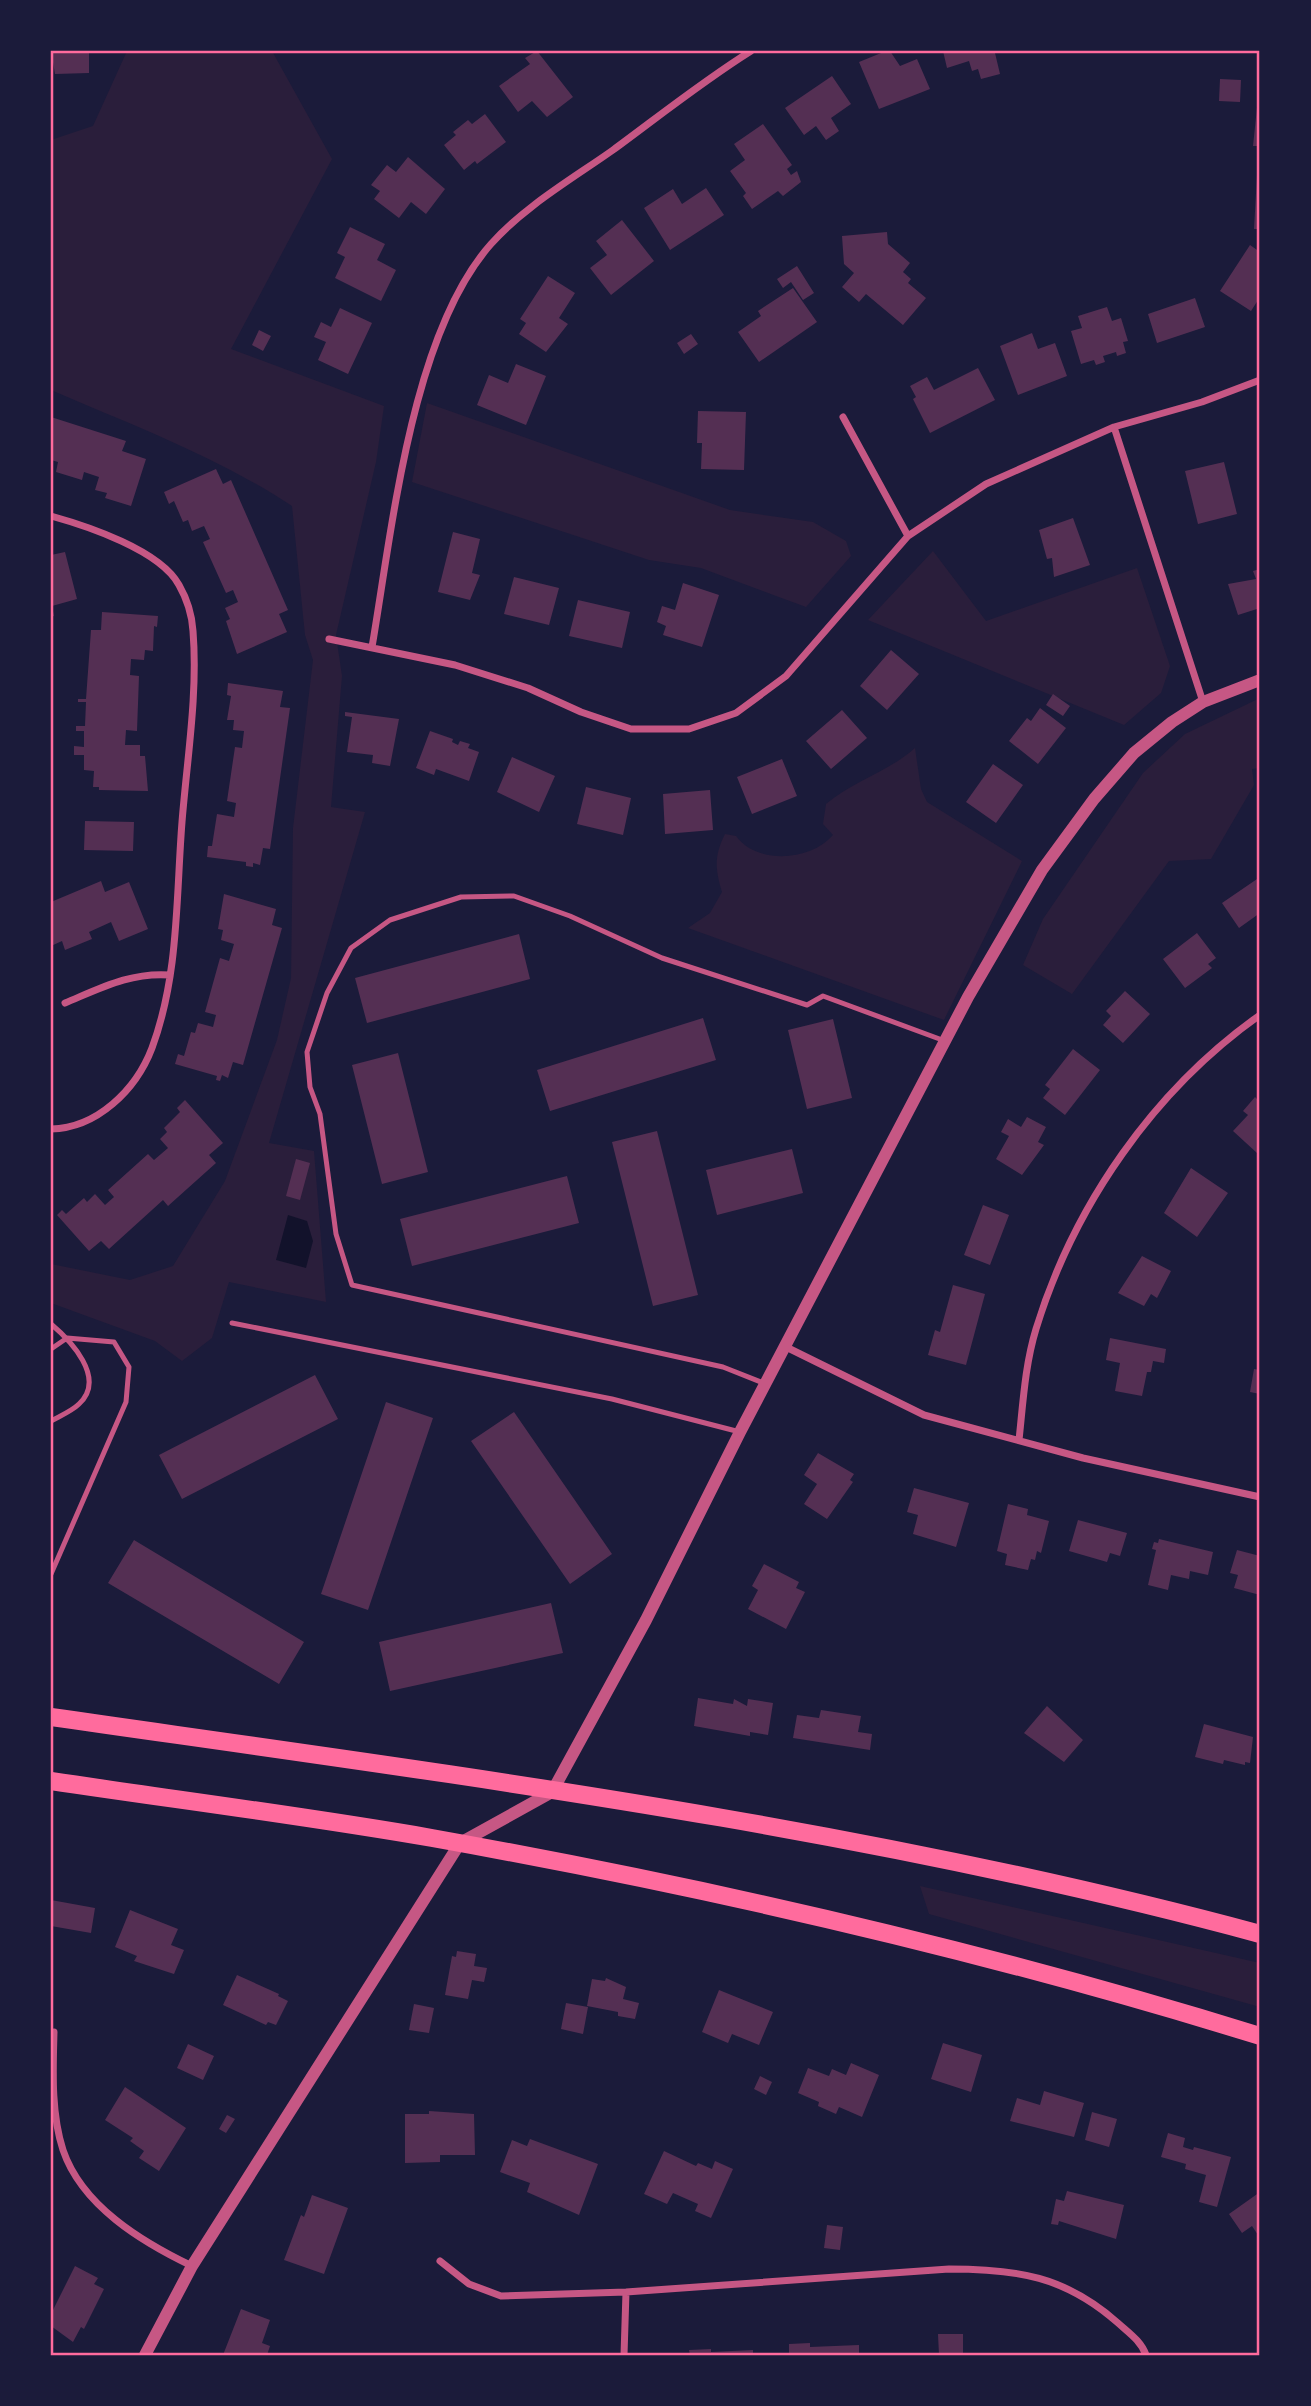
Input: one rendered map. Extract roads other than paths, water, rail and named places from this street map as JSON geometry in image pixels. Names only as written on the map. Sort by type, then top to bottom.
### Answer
[{"type":"highway","points":[[51,1717],[552,1792],[898,1849],[1140,1902],[1260,1934]]},
{"type":"highway","points":[[51,1781],[460,1843],[679,1885],[841,1922],[1083,1983],[1260,2036]]},
{"type":"street","points":[[372,648],[399,489],[426,367],[458,294],[490,245],[525,212],[749,51]]},
{"type":"street","points":[[329,639],[455,665],[528,688],[581,712],[631,729],[690,729],[736,713],[786,676],[908,536],[986,484],[1114,427],[1202,402],[1260,380]]},
{"type":"street","points":[[843,416],[908,536]]},
{"type":"street","points":[[1114,427],[1203,702]]},
{"type":"street","points":[[51,516],[96,528],[165,568],[178,582],[188,603],[193,629],[194,672],[177,923],[170,975],[152,1049],[133,1083],[96,1118],[71,1129],[51,1129]]},
{"type":"street","points":[[145,2355],[192,2266],[460,1843],[552,1792],[646,1620],[740,1432],[945,1041],[1042,870],[1094,799],[1134,753],[1172,722],[1203,702],[1260,680]]},
{"type":"street","points":[[65,1003],[125,978],[148,973],[170,975]]},
{"type":"street","points":[[1019,1440],[1035,1331],[1055,1278],[1092,1202],[1121,1154],[1165,1101],[1208,1054],[1260,1015]]},
{"type":"street","points":[[786,1347],[924,1415],[1083,1458],[1260,1497]]},
{"type":"street","points":[[54,2032],[53,2083],[64,2151],[84,2185],[114,2218],[143,2241],[192,2266]]},
{"type":"street","points":[[440,2261],[469,2284],[501,2296],[626,2292],[949,2269],[993,2269],[1033,2274],[1069,2288],[1104,2311],[1142,2345],[1146,2355]]},
{"type":"street","points":[[624,2355],[626,2292]]},
{"type":"lane","points":[[766,1384],[723,1367],[352,1285],[336,1234],[320,1114],[310,1087],[307,1052],[327,993],[351,948],[390,920],[461,897],[514,896],[570,916],[662,958],[716,978],[807,1005],[823,996],[945,1041]]},
{"type":"lane","points":[[232,1323],[612,1399],[740,1432]]},
{"type":"lane","points":[[51,1325],[67,1338],[86,1366],[88,1385],[81,1403],[51,1421]]},
{"type":"lane","points":[[51,1349],[67,1338],[114,1342],[129,1367],[126,1402],[51,1574]]}]
